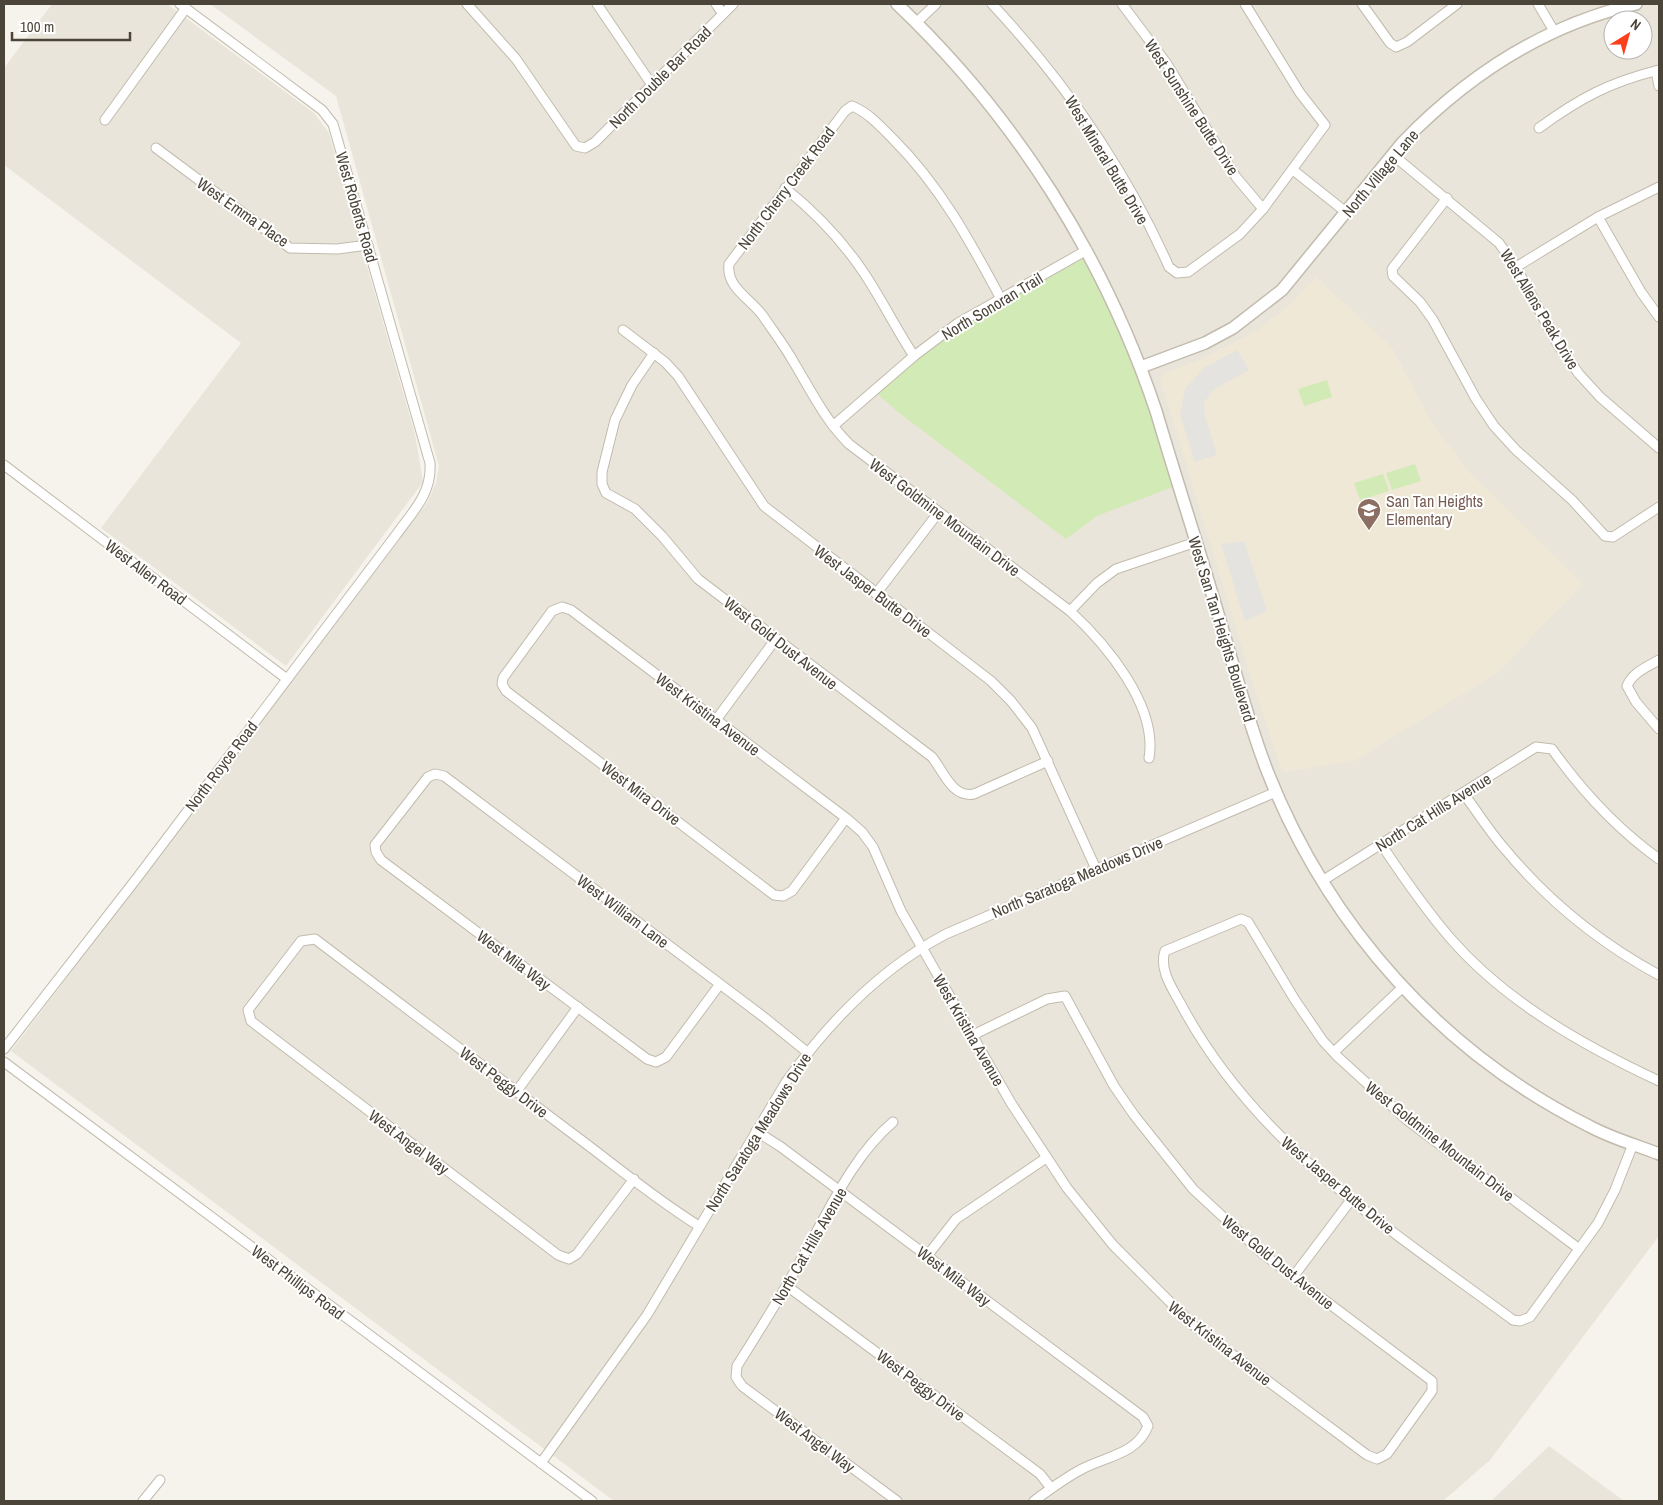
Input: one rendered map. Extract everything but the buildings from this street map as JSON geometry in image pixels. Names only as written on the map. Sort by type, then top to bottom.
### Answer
[{"type":"street","name":"North Double Bar Road","points":[[467,4],[516,59],[576,146],[585,148],[595,142],[734,4]]},
{"type":"street","points":[[597,4],[652,85]]},
{"type":"street","points":[[716,4],[723,14]]},
{"type":"street","name":"West San Tan Heights Boulevard","points":[[897,4],[954,61],[1023,148],[1087,250],[1141,368],[1253,731],[1276,792],[1322,881],[1344,916],[1370,950],[1403,987],[1456,1038],[1494,1070],[1541,1100],[1591,1127],[1659,1154]]},
{"type":"street","points":[[917,22],[936,4]]},
{"type":"street","name":"West Mineral Butte Drive","points":[[992,4],[1083,113],[1118,170],[1170,267],[1178,273],[1188,272],[1240,234],[1263,208]]},
{"type":"street","name":"West Sunshine Butte Drive","points":[[1122,4],[1167,64],[1236,177],[1263,208]]},
{"type":"street","points":[[1245,4],[1300,93],[1325,125],[1263,208]]},
{"type":"street","points":[[1362,4],[1390,43],[1396,47],[1407,42],[1457,4]]},
{"type":"street","points":[[1538,4],[1554,31]]},
{"type":"street","name":"North Village Lane","points":[[1141,368],[1206,343],[1234,328],[1259,310],[1282,290],[1424,120],[1487,69],[1520,48],[1554,31],[1583,19],[1636,4]]},
{"type":"street","points":[[105,120],[183,6]]},
{"type":"street","name":"West Roberts Road","points":[[183,6],[322,110],[333,124],[430,463],[431,479]]},
{"type":"street","points":[[1539,128],[1592,93],[1631,77],[1658,70],[1659,86]]},
{"type":"street","name":"North Cherry Creek Road","points":[[727,275],[729,264],[845,111],[852,106],[864,111],[879,125],[930,180],[950,208],[1001,298]]},
{"type":"street","name":"West Emma Place","points":[[156,148],[290,248],[328,249],[368,245]]},
{"type":"street","name":"West Allens Peak Drive","points":[[1393,155],[1499,243],[1516,267],[1558,345],[1579,374],[1600,397],[1659,448]]},
{"type":"street","points":[[1293,170],[1347,213]]},
{"type":"street","points":[[1516,267],[1598,218],[1659,187]]},
{"type":"street","points":[[786,188],[826,223],[840,239],[865,274],[914,356]]},
{"type":"street","points":[[1447,198],[1392,269],[1393,276],[1420,302],[1433,320],[1476,399],[1494,426],[1516,450],[1572,500],[1605,536],[1613,537],[1659,507]]},
{"type":"street","points":[[1598,218],[1641,292],[1659,318]]},
{"type":"street","name":"North Sonoran Trail","points":[[833,426],[914,356],[958,322],[1087,250]]},
{"type":"street","name":"West Goldmine Mountain Drive","points":[[727,275],[731,283],[760,311],[833,426],[849,444],[938,513],[1070,610],[1101,642],[1136,695],[1149,730],[1151,746],[1149,758]]},
{"type":"street","name":"West Jasper Butte Drive","points":[[623,330],[654,353],[683,383],[764,506],[876,594],[992,681],[1032,728],[1096,869]]},
{"type":"street","name":"West Gold Dust Avenue","points":[[654,353],[632,385],[615,420],[602,472],[602,484],[606,493],[635,509],[662,536],[698,579],[775,640],[932,757],[956,791],[966,796],[974,794],[1048,760]]},
{"type":"street","name":"West Allen Road","points":[[4,465],[287,679]]},
{"type":"street","name":"North Royce Road","points":[[4,1049],[422,499],[431,479]]},
{"type":"street","points":[[876,594],[938,513]]},
{"type":"street","points":[[1070,610],[1097,583],[1116,569],[1196,542]]},
{"type":"street","name":"West Mira Drive","points":[[562,607],[552,611],[503,678],[502,684],[506,691],[774,895],[783,896],[792,891],[846,818]]},
{"type":"street","name":"West Kristina Avenue","points":[[562,607],[571,610],[862,832],[873,846],[901,911],[1011,1103],[1046,1158],[1067,1188],[1113,1245],[1193,1325],[1367,1454],[1377,1459],[1388,1454],[1432,1391],[1432,1381]]},
{"type":"street","points":[[716,720],[775,640]]},
{"type":"street","points":[[1659,660],[1637,673],[1630,679],[1627,686],[1636,702],[1659,729]]},
{"type":"street","name":"North Cat Hills Avenue","points":[[1322,881],[1536,747],[1552,749],[1589,797],[1659,859]]},
{"type":"street","name":"West William Lane","points":[[376,852],[375,845],[428,777],[435,774],[444,776],[807,1052]]},
{"type":"street","name":"North Saratoga Meadows Drive","points":[[541,1463],[634,1335],[756,1130],[807,1052],[858,998],[922,947],[971,922],[1276,792]]},
{"type":"street","points":[[1463,793],[1503,847],[1549,895],[1606,943],[1659,975]]},
{"type":"street","points":[[1381,844],[1418,900],[1452,940],[1482,968],[1550,1024],[1586,1046],[1659,1081]]},
{"type":"street","name":"West Mila Way","points":[[376,852],[381,860],[647,1059],[656,1062],[666,1057],[720,984]]},
{"type":"street","name":"West Goldmine Mountain Drive","points":[[1162,961],[1165,951],[1241,919],[1248,922],[1295,1000],[1334,1052],[1370,1088],[1406,1120],[1578,1248]]},
{"type":"street","name":"West Peggy Drive","points":[[251,1021],[248,1010],[301,941],[315,939],[516,1092],[700,1226]]},
{"type":"street","name":"West Jasper Butte Drive","points":[[1162,961],[1164,972],[1190,1019],[1233,1084],[1275,1133],[1319,1174],[1351,1200],[1512,1320],[1520,1322],[1530,1317],[1578,1248]]},
{"type":"street","points":[[1334,1052],[1403,987]]},
{"type":"street","name":"West Gold Dust Avenue","points":[[973,1035],[1047,999],[1065,996],[1114,1086],[1134,1115],[1193,1189],[1236,1231],[1293,1277],[1432,1381]]},
{"type":"street","points":[[516,1092],[578,1008]]},
{"type":"street","name":"West Angel Way","points":[[251,1021],[558,1255],[569,1259],[578,1254],[634,1179]]},
{"type":"street","name":"West Phillips Road","points":[[4,1062],[592,1501]]},
{"type":"street","name":"North Cat Hills Avenue","points":[[736,1377],[737,1366],[787,1286],[840,1191],[878,1135],[894,1122]]},
{"type":"street","name":"West Mila Way","points":[[756,1130],[1143,1417],[1148,1426],[1136,1444],[1124,1452],[1091,1464],[1051,1488]]},
{"type":"street","points":[[1578,1248],[1598,1223],[1607,1207],[1633,1144]]},
{"type":"street","points":[[927,1256],[956,1219],[1046,1158]]},
{"type":"street","points":[[1293,1277],[1351,1200]]},
{"type":"street","name":"West Peggy Drive","points":[[787,1286],[1040,1474],[1051,1488]]},
{"type":"street","name":"West Angel Way","points":[[736,1377],[742,1386],[897,1501]]},
{"type":"street","points":[[144,1501],[160,1480]]},
{"type":"street","points":[[1034,1501],[1051,1488]]},
{"type":"shaded area","points":[[52,4],[167,4],[314,113],[329,133],[415,434],[423,482],[286,666],[101,528],[241,343],[4,165],[4,68]]},
{"type":"shaded area","points":[[210,4],[1659,4],[1659,1236],[1490,1460],[1443,1501],[614,1501],[11,1051],[427,503],[436,483],[439,466],[336,96]]},
{"type":"shaded area","name":"San Tan Heights Elementary","points":[[1316,277],[1392,348],[1431,421],[1470,473],[1583,584],[1497,673],[1354,761],[1285,772],[1281,769],[1257,697],[1160,378],[1165,373],[1202,359],[1258,330],[1289,305]]},
{"type":"shaded area","points":[[1237,350],[1249,370],[1213,390],[1204,403],[1205,416],[1217,455],[1195,462],[1180,415],[1185,389],[1204,368]]},
{"type":"shaded area","points":[[1244,541],[1267,611],[1245,621],[1221,544]]},
{"type":"shaded area","points":[[1549,1446],[1624,1501],[1491,1501]]},
{"type":"green space","points":[[1087,250],[1115,307],[1178,485],[1097,516],[1066,539],[898,412],[874,391],[940,335]]},
{"type":"green space","points":[[1327,380],[1332,397],[1304,406],[1298,389]]},
{"type":"green space","points":[[1415,464],[1421,481],[1392,490],[1386,473]]},
{"type":"green space","points":[[1383,474],[1389,491],[1360,500],[1354,483]]},
{"type":"place","name":"San Tan Heights Elementary","points":[[1369,531]]}]
